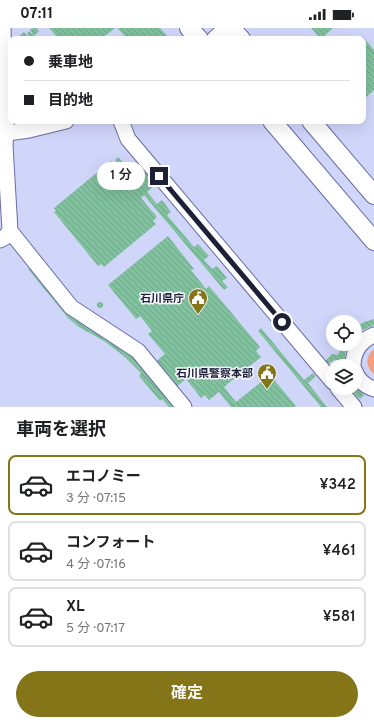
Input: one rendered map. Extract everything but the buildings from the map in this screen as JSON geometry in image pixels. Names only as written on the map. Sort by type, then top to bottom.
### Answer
[{"type":"main road","points":[[189,28],[196,36]]},
{"type":"main road","points":[[231,28],[238,36]]},
{"type":"main road","points":[[275,124],[374,241]]},
{"type":"main road","points":[[314,124],[373,190]]},
{"type":"street","points":[[3,28],[2,57],[3,134],[5,145],[5,235],[72,307],[138,351],[184,407]]},
{"type":"street","points":[[217,36],[226,28]]},
{"type":"street","points":[[3,134],[51,124]]},
{"type":"street","points":[[122,124],[128,139],[326,374]]},
{"type":"street","points":[[354,359],[358,346],[365,339],[374,335]]},
{"type":"street","points":[[362,383],[372,389]]},
{"type":"street","points":[[344,395],[354,407]]},
{"type":"green space","points":[[374,349],[374,374],[369,368],[367,362],[369,355]]},
{"type":"place","name":"石川県庁","points":[[198,315]]},
{"type":"place","name":"石川県警察本部","points":[[267,390]]},
{"type":"route","points":[[159,176],[282,322]]}]
